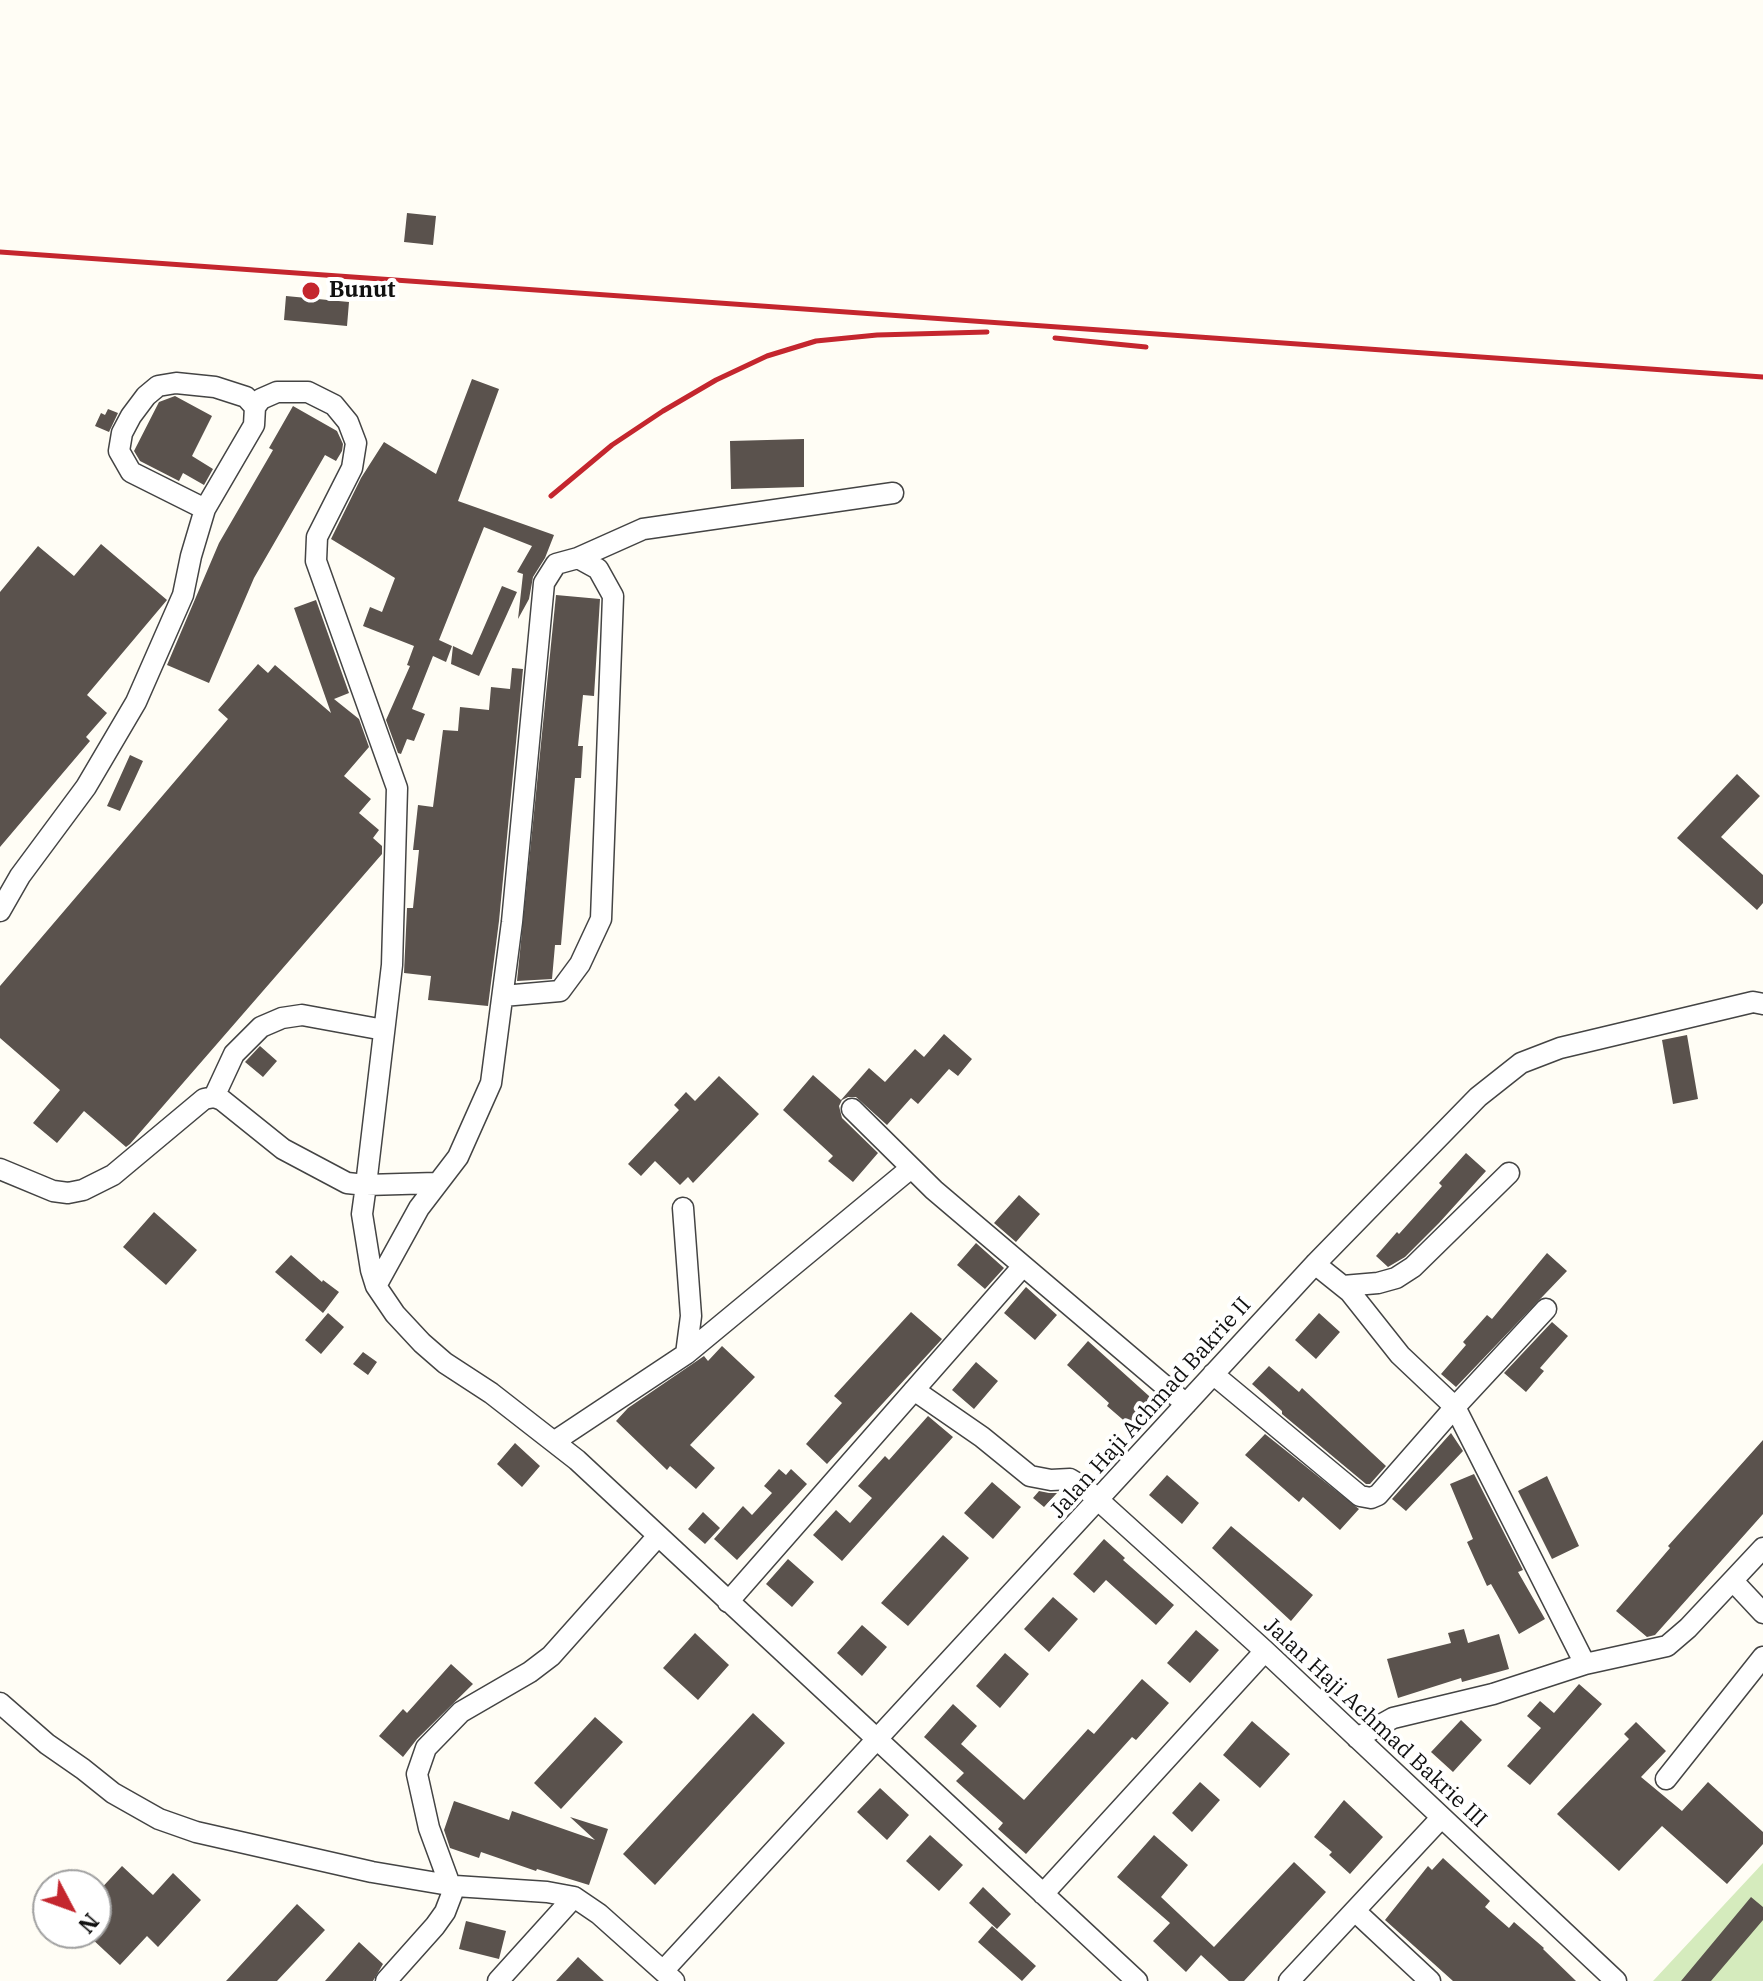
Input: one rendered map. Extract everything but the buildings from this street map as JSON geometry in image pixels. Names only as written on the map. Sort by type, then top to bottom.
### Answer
[{"type":"street","points":[[205,509],[131,472],[119,451],[122,433],[146,396],[158,386],[169,383],[224,389],[246,397],[255,407]]},
{"type":"street","points":[[0,911],[20,876],[86,787],[136,702],[183,595],[205,509],[254,425],[255,407],[261,399],[277,392],[294,390],[308,392],[334,405],[348,422],[356,443],[352,468],[317,537],[316,561],[397,788],[392,965],[362,1214],[376,1286],[395,1314],[445,1363],[555,1441],[1137,1981]]},
{"type":"street","points":[[376,1286],[419,1208],[458,1157],[491,1083],[503,996],[544,583],[556,564],[578,558],[643,529],[893,493]]},
{"type":"street","points":[[503,996],[560,991],[580,964],[601,919],[613,596],[598,569],[578,558]]},
{"type":"street","name":"Jalan Haji Achmad Bakrie II","points":[[669,1976],[879,1740],[1213,1374],[1478,1097],[1521,1063],[1560,1048],[1760,1000]]},
{"type":"street","points":[[214,1097],[234,1054],[261,1027],[282,1018],[302,1015],[384,1030]]},
{"type":"street","points":[[0,1169],[53,1191],[68,1193],[83,1190],[113,1175],[204,1099],[214,1097],[222,1100],[283,1149],[347,1183],[436,1183]]},
{"type":"street","points":[[852,1109],[911,1168],[1186,1404]]},
{"type":"street","points":[[555,1441],[686,1354],[911,1168]]},
{"type":"street","points":[[1343,1286],[1378,1283],[1396,1278],[1413,1267],[1509,1173]]},
{"type":"street","points":[[683,1208],[691,1316],[686,1354]]},
{"type":"street","points":[[1315,1264],[1343,1286],[1400,1355],[1455,1407],[1585,1664]]},
{"type":"street","points":[[728,1602],[1023,1266]]},
{"type":"street","points":[[1213,1374],[1360,1496],[1371,1498],[1378,1495],[1546,1309]]},
{"type":"street","name":"Jalan Haji Achmad Bakrie III","points":[[914,1390],[982,1437],[1030,1476],[1051,1480],[1070,1479],[1085,1488],[1265,1651],[1616,1981]]},
{"type":"street","points":[[386,1981],[445,1912],[452,1886],[429,1828],[417,1774],[426,1748],[461,1712],[530,1672],[551,1656],[658,1536]]},
{"type":"street","points":[[1357,1738],[1393,1718],[1493,1694],[1585,1664],[1667,1646],[1677,1640],[1763,1548]]},
{"type":"street","points":[[1733,1581],[1763,1613]]},
{"type":"street","points":[[1043,1894],[1265,1651]]},
{"type":"street","points":[[1666,1779],[1763,1657]]},
{"type":"street","points":[[0,1703],[47,1744],[144,1812],[196,1832],[372,1872],[452,1886],[547,1892],[574,1897],[599,1914],[669,1976]]},
{"type":"street","points":[[1289,1981],[1441,1818]]},
{"type":"street","points":[[498,1981],[574,1897]]},
{"type":"street","points":[[1355,1911],[1430,1981]]},
{"type":"green space","points":[[1763,1863],[1763,1981],[1653,1981]]},
{"type":"railway","points":[[0,252],[1763,377]]},
{"type":"railway","points":[[551,496],[612,445],[663,411],[716,380],[767,356],[816,341],[877,335],[987,332]]},
{"type":"railway","points":[[1055,338],[1146,347]]},
{"type":"place","name":"Bunut","points":[[311,291]]}]
